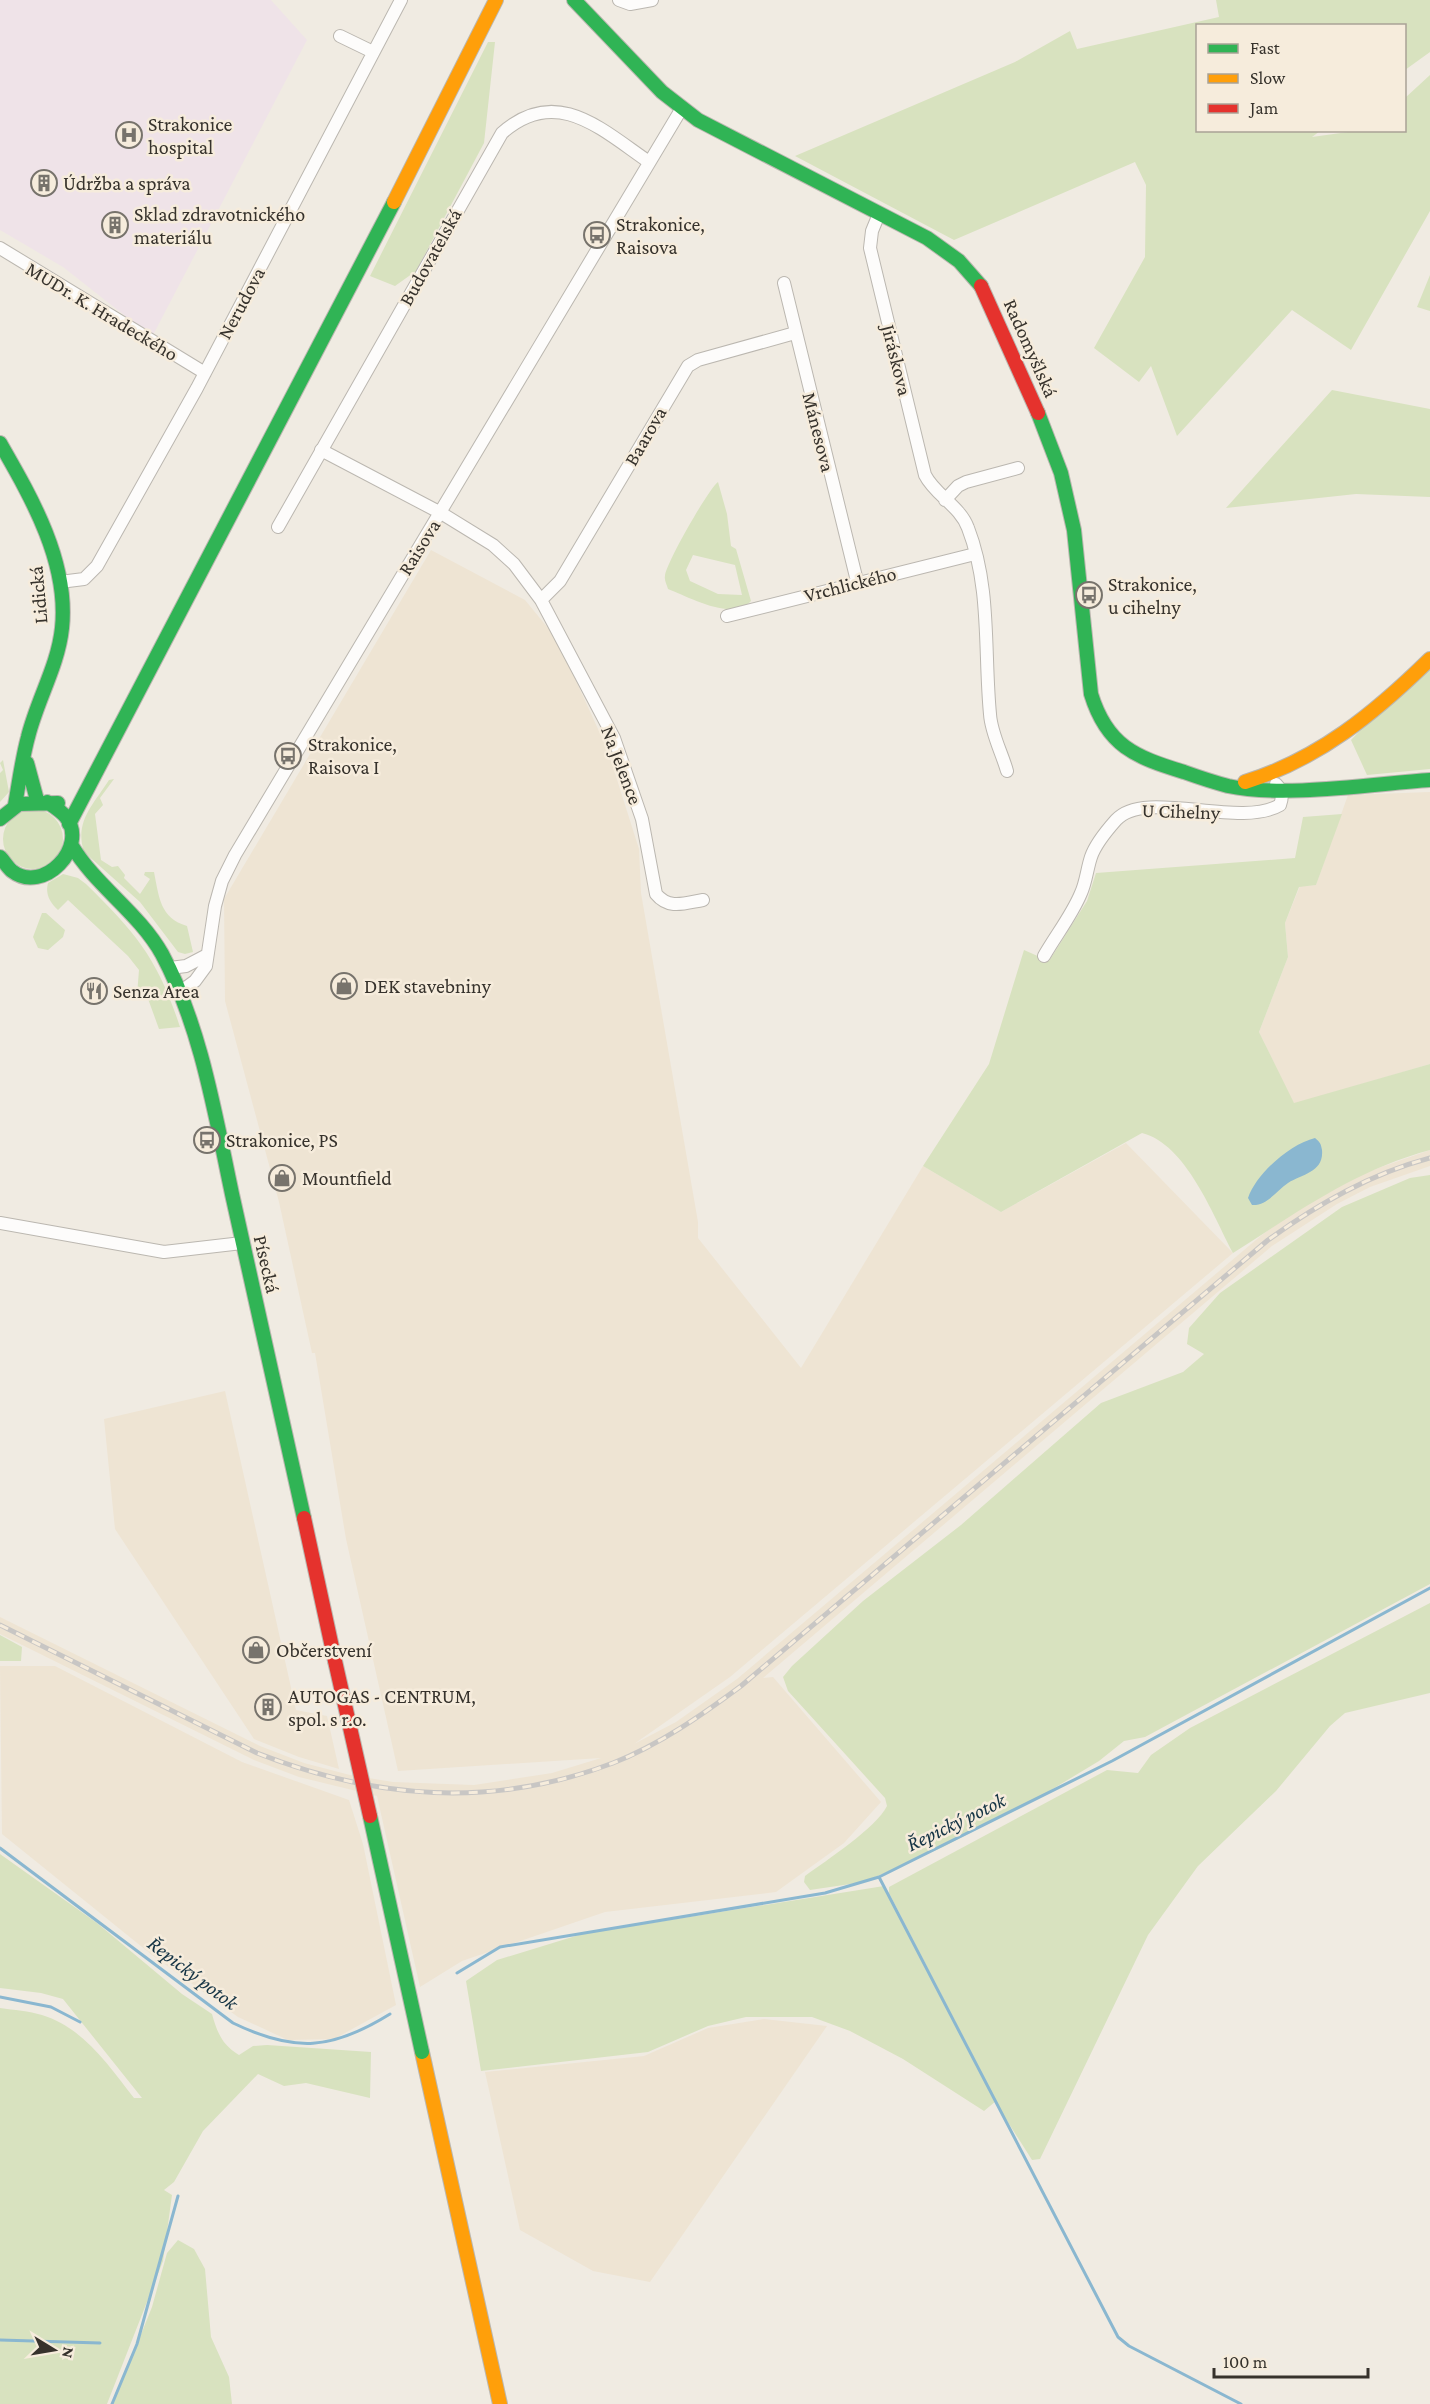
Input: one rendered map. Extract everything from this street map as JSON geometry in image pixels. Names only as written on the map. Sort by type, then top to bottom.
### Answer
[{"type":"main road","points":[[69,824],[430,132],[496,0]]},
{"type":"main road","name":"Radomyšlská","points":[[574,0],[648,78],[682,108],[743,146],[927,238],[959,261],[982,289],[1013,352],[1061,473],[1074,530],[1091,694],[1105,727],[1126,749],[1141,759],[1229,786],[1282,790],[1430,780]]},
{"type":"main road","name":"Lidická","points":[[0,443],[42,519],[60,582],[62,627],[56,663],[33,718],[5,813]]},
{"type":"main road","points":[[1229,786],[1275,775],[1365,719],[1391,698],[1430,659]]},
{"type":"main road","name":"Lidická","points":[[25,750],[31,787],[42,801]]},
{"type":"main road","points":[[5,813],[42,801],[64,802],[99,766]]},
{"type":"main road","points":[[0,856],[10,869],[22,875],[45,876],[57,869],[69,855],[72,846],[69,824],[56,807],[42,801]]},
{"type":"main road","name":"Písecká","points":[[72,846],[79,858],[146,932],[170,968],[180,992],[205,1073],[236,1245],[335,1661],[500,2404]]},
{"type":"main road","name":"Písecká","points":[[57,869],[78,872],[114,895]]},
{"type":"street","name":"Nerudova","points":[[60,582],[79,580],[93,572],[205,373],[401,0]]},
{"type":"street","points":[[619,0],[630,4],[652,0]]},
{"type":"street","points":[[340,36],[373,52]]},
{"type":"street","name":"Raisova","points":[[180,992],[201,974],[206,966],[215,906],[222,881],[235,855],[682,108]]},
{"type":"street","name":"Budovatelská","points":[[278,527],[495,141],[513,124],[539,112],[572,113],[587,120],[649,162]]},
{"type":"street","name":"Jiráskova","points":[[879,214],[872,231],[870,248],[925,474],[934,490],[968,526],[975,554],[986,604],[990,717],[1007,771]]},
{"type":"street","name":"MUDr. K. Hradeckého","points":[[0,248],[205,373]]},
{"type":"street","name":"Mánesova","points":[[784,283],[857,582]]},
{"type":"street","name":"Baarova","points":[[541,600],[560,581],[688,366],[698,360],[795,333]]},
{"type":"street","points":[[321,450],[441,513],[505,555],[528,579],[541,600]]},
{"type":"street","points":[[945,500],[958,486],[966,482],[1018,468]]},
{"type":"street","name":"Vrchlického","points":[[726,616],[975,554]]},
{"type":"street","name":"Na Jelence","points":[[541,600],[618,747],[642,819],[656,894],[663,902],[674,905],[703,900]]},
{"type":"street","points":[[1275,775],[1276,783],[1282,790]]},
{"type":"street","name":"U Cihelny","points":[[1044,956],[1081,893],[1092,854],[1117,818],[1129,809],[1149,807],[1239,813],[1269,812],[1280,805],[1282,790]]},
{"type":"street","points":[[170,968],[186,966],[207,955]]},
{"type":"street","name":"Písecká","points":[[0,1222],[164,1252],[236,1245]]},
{"type":"shaded area","name":"Strakonice hospital","points":[[0,0],[271,0],[307,40],[152,337],[63,267],[0,230]]},
{"type":"shaded area","points":[[431,550],[525,600],[557,639],[608,751],[639,849],[641,893],[698,1222],[698,1238],[801,1368],[923,1166],[1001,1212],[1126,1143],[1233,1253],[730,1677],[634,1744],[676,1722],[737,1679],[1263,1234],[1297,1210],[1364,1173],[1430,1150],[1430,1166],[1370,1187],[1337,1204],[1272,1246],[763,1678],[773,1677],[881,1802],[844,1843],[776,1892],[605,1912],[462,1961],[420,1987],[377,1796],[299,1777],[254,1760],[0,1634],[0,1617],[260,1746],[304,1763],[350,1775],[393,1782],[474,1785],[552,1773],[601,1758],[398,1771],[346,1539],[315,1353],[312,1353],[279,1202],[225,1001],[224,899]]},
{"type":"shaded area","points":[[1430,792],[1430,1064],[1294,1104],[1259,1032],[1288,957],[1285,923],[1300,886],[1316,885],[1348,795]]},
{"type":"shaded area","points":[[225,1391],[296,1710],[327,1716],[339,1769],[299,1757],[254,1739],[115,1529],[104,1419]]},
{"type":"shaded area","points":[[0,1666],[55,1666],[242,1762],[349,1800],[363,1844],[396,2005],[334,2039],[288,2040],[238,2017],[152,1955],[2,1834]]},
{"type":"shaded area","points":[[764,2019],[827,2026],[650,2282],[593,2271],[520,2230],[485,2072],[644,2056],[708,2028]]},
{"type":"green space","points":[[1216,0],[1430,0],[1430,52],[1406,69],[1406,24],[1196,24],[1196,132],[1319,132],[1312,137],[1348,132],[1406,132],[1406,97],[1430,75],[1430,211],[1351,350],[1292,310],[1177,436],[1151,366],[1139,382],[1094,348],[1145,257],[1146,185],[1135,162],[954,240],[795,156],[1015,62],[1070,31],[1077,49],[1219,17]]},
{"type":"green space","points":[[488,42],[495,42],[484,143],[416,271],[395,286],[370,276]]},
{"type":"green space","points":[[1430,275],[1430,311],[1417,307]]},
{"type":"green space","points":[[1332,390],[1430,409],[1430,497],[1356,494],[1226,508]]},
{"type":"green space","points":[[718,482],[727,514],[731,546],[736,549],[751,601],[743,607],[722,609],[699,602],[668,589],[665,579],[679,543]],"holes":[[[693,555],[735,565],[742,595],[718,594],[690,581],[686,570]]]},
{"type":"green space","points":[[1430,667],[1430,769],[1367,775],[1351,740],[1391,698]]},
{"type":"green space","points":[[3,760],[9,792],[0,802],[0,773],[3,770],[0,763]]},
{"type":"green space","points":[[114,779],[100,798],[103,805],[95,814],[101,860],[112,867],[118,866],[125,875],[124,878],[140,894],[150,879],[144,875],[145,872],[154,872],[162,905],[171,918],[187,926],[193,952],[185,954],[178,952],[140,902],[84,852],[82,831],[87,813],[109,780]]},
{"type":"green space","points":[[33,809],[50,814],[58,822],[63,839],[58,856],[50,864],[33,869],[16,864],[8,856],[3,839],[8,822],[16,814]]},
{"type":"green space","points":[[1342,814],[1316,885],[1299,887],[1285,923],[1288,957],[1259,1032],[1294,1103],[1430,1064],[1430,1150],[1376,1169],[1351,1181],[1233,1253],[1207,1201],[1185,1166],[1158,1140],[1142,1133],[1001,1212],[923,1166],[989,1064],[1024,950],[1049,961],[1087,901],[1096,873],[1295,858],[1303,817]]},
{"type":"green space","points":[[63,874],[78,878],[86,884],[119,917],[144,948],[163,983],[180,1027],[159,1029],[147,996],[137,995],[139,970],[128,956],[68,900],[58,910],[53,904],[48,895],[48,883]]},
{"type":"green space","points":[[42,913],[46,913],[65,930],[63,937],[48,950],[38,948],[33,937]]},
{"type":"green space","points":[[1430,1175],[1430,1584],[1145,1737],[1124,1741],[1099,1761],[1046,1793],[943,1847],[864,1882],[810,1890],[804,1882],[805,1876],[862,1834],[887,1806],[885,1798],[788,1691],[783,1677],[792,1666],[863,1601],[961,1525],[1101,1403],[1183,1372],[1204,1354],[1187,1344],[1189,1328],[1220,1293],[1342,1207],[1410,1178]]},
{"type":"green space","points":[[1430,1603],[1430,1693],[1345,1713],[1330,1726],[1276,1791],[1198,1866],[1148,1935],[1040,2159],[1032,2160],[1004,2116],[889,1893],[889,1887],[1107,1770],[1138,1773],[1151,1755],[1190,1728]]},
{"type":"green space","points":[[0,1635],[22,1647],[21,1661],[0,1661]]},
{"type":"green space","points":[[0,1854],[97,1923],[182,1994],[212,2014],[221,2038],[239,2055],[253,2046],[267,2045],[371,2052],[370,2098],[306,2083],[284,2086],[258,2074],[203,2131],[174,2182],[164,2190],[172,2195],[163,2261],[107,2404],[0,2404],[0,2008],[42,2015],[70,2029],[94,2049],[134,2098],[142,2098],[63,1999],[41,1993],[0,1988]]},
{"type":"green space","points":[[884,1886],[996,2101],[984,2111],[903,2059],[850,2031],[812,2017],[746,2017],[708,2026],[648,2052],[481,2071],[466,1981],[497,1960],[582,1934]]},
{"type":"green space","points":[[178,2240],[194,2249],[205,2269],[211,2337],[229,2377],[232,2404],[113,2404],[152,2307],[167,2253]]},
{"type":"water","points":[[1315,1138],[1322,1150],[1320,1163],[1316,1168],[1288,1183],[1267,1201],[1252,1205],[1248,1198],[1258,1179],[1266,1170],[1285,1153]]},
{"type":"waterway","name":"Řepický potok","points":[[457,1973],[500,1947],[825,1893],[879,1877],[1112,1761],[1430,1588]]},
{"type":"waterway","name":"Řepický potok","points":[[0,1848],[233,2023],[255,2033],[295,2043],[331,2041],[350,2035],[390,2014]]},
{"type":"waterway","points":[[879,1877],[1118,2337],[1129,2346],[1241,2404]]},
{"type":"waterway","points":[[0,1997],[51,2007],[80,2022]]},
{"type":"waterway","points":[[112,2404],[137,2344],[178,2196]]},
{"type":"waterway","points":[[0,2340],[100,2343]]},
{"type":"railway","points":[[0,1625],[257,1753],[301,1769],[390,1789],[434,1793],[478,1792],[523,1787],[568,1778],[630,1756],[695,1718],[741,1686],[1268,1240],[1325,1202],[1366,1181],[1430,1158]]},
{"type":"traffic: fast","points":[[574,0],[662,92],[698,120],[927,238],[959,261],[981,286]]},
{"type":"traffic: fast","points":[[69,824],[394,202]]},
{"type":"traffic: fast","points":[[1038,413],[1061,473],[1074,530],[1091,694],[1105,726],[1115,738],[1125,747],[1151,761],[1228,786],[1250,789],[1301,790],[1430,780]]},
{"type":"traffic: fast","points":[[0,443],[24,485],[45,531],[54,555],[63,603],[60,642],[28,737],[15,805]]},
{"type":"traffic: fast","points":[[27,763],[37,800]]},
{"type":"traffic: fast","points":[[0,857],[12,871],[24,877],[37,877],[49,872],[59,864],[67,854],[72,841],[72,829],[66,817],[47,802]]},
{"type":"traffic: fast","points":[[0,819],[19,804],[58,803]]},
{"type":"traffic: fast","points":[[72,846],[93,874],[153,939],[176,982],[187,1011],[213,1102],[304,1518]]},
{"type":"traffic: fast","points":[[370,1816],[422,2052]]},
{"type":"traffic: slow","points":[[394,202],[496,0]]},
{"type":"traffic: slow","points":[[1245,782],[1297,761],[1345,732],[1388,698],[1430,659]]},
{"type":"traffic: slow","points":[[422,2052],[500,2404]]},
{"type":"traffic: jam","points":[[981,286],[1038,413]]},
{"type":"traffic: jam","points":[[304,1518],[335,1661]]},
{"type":"traffic: jam","points":[[335,1661],[370,1816]]},
{"type":"place","name":"Strakonice hospital","points":[[129,135]]},
{"type":"place","name":"Údržba a správa","points":[[44,183]]},
{"type":"place","name":"Sklad zdravotnického materiálu","points":[[115,225]]},
{"type":"place","name":"Strakonice, Raisova","points":[[597,235]]},
{"type":"place","name":"Strakonice, u cihelny","points":[[1089,595]]},
{"type":"place","name":"Strakonice, Raisova I","points":[[288,756]]},
{"type":"place","name":"DEK stavebniny","points":[[344,986]]},
{"type":"place","name":"Senza Area","points":[[94,991]]},
{"type":"place","name":"Strakonice, PS","points":[[207,1140]]},
{"type":"place","name":"Mountfield","points":[[282,1178]]},
{"type":"place","name":"Občerstvení","points":[[256,1650]]},
{"type":"place","name":"AUTOGAS - CENTRUM, spol. s r.o.","points":[[268,1707]]}]
